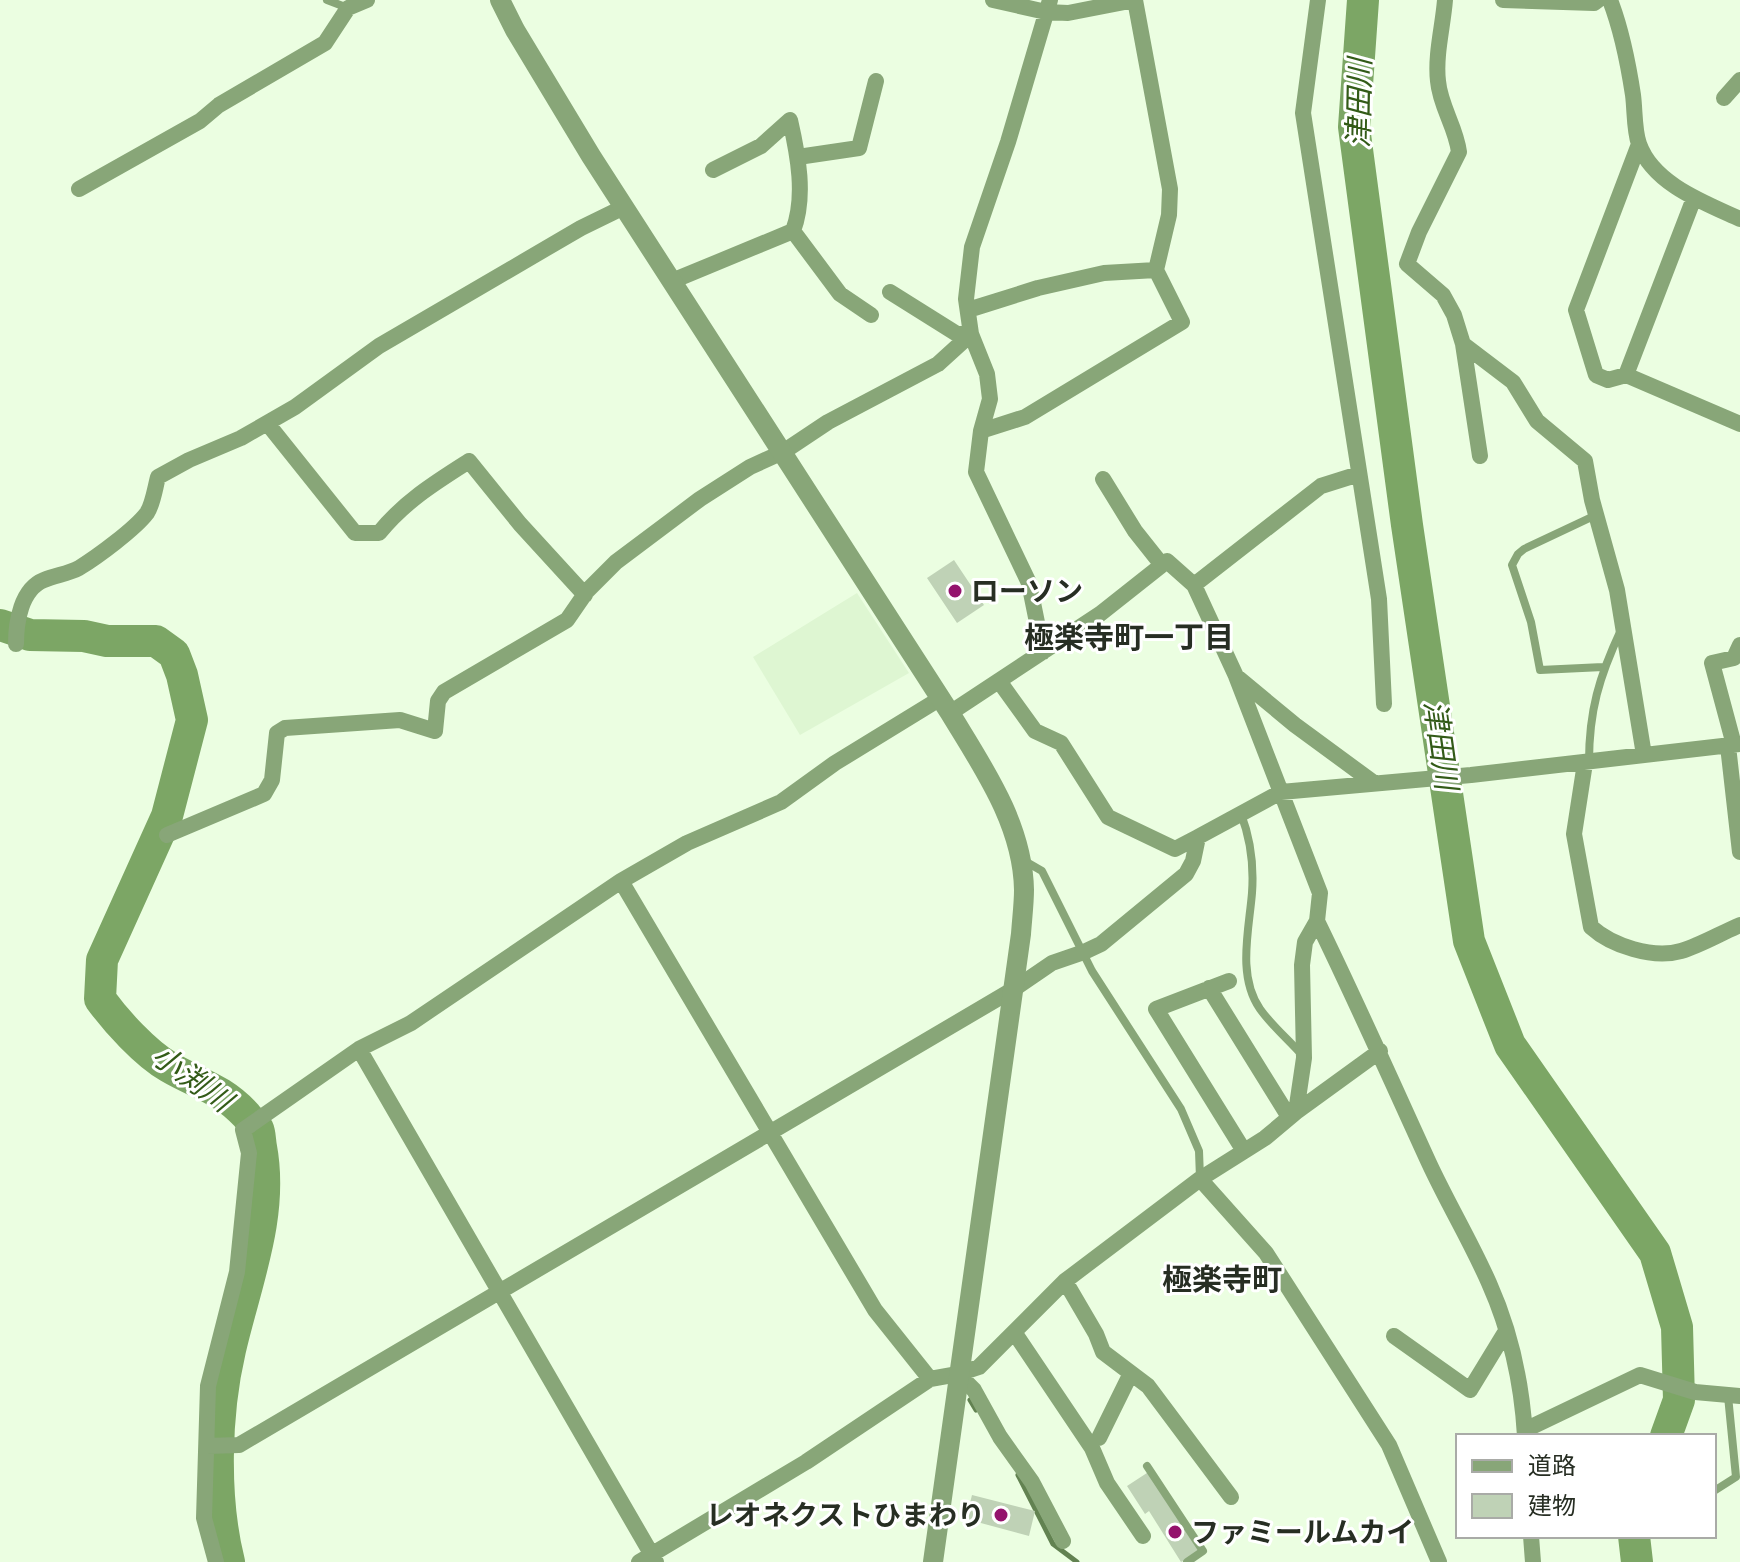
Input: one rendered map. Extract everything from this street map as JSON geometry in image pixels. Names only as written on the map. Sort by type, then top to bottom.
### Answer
[{"type":"street","points":[[79,189],[200,121],[219,105],[325,43],[348,8],[367,0]]},
{"type":"street","points":[[500,0],[515,30],[624,207],[945,705],[1000,797],[1018,857],[1024,887],[1014,989],[933,1562]]},
{"type":"street","points":[[981,431],[1025,417],[1182,322],[1156,270],[1169,215],[1170,189],[1135,0],[1068,13],[1048,6],[993,0]]},
{"type":"street","points":[[1318,0],[1303,113],[1379,599],[1384,704]]},
{"type":"street","points":[[1445,0],[1437,80],[1458,140],[1459,152],[1419,232],[1407,264],[1443,295],[1454,315],[1463,344],[1480,456]]},
{"type":"street","points":[[1503,0],[1594,3],[1598,0]]},
{"type":"street","points":[[1610,0],[1620,26],[1630,74],[1639,144],[1657,170],[1694,198],[1740,219]]},
{"type":"street","points":[[1043,652],[1029,583],[976,472],[981,431],[990,399],[987,374],[971,334],[966,299],[972,247],[1008,142],[1048,6]]},
{"type":"street","points":[[1724,98],[1740,80]]},
{"type":"street","points":[[798,157],[859,148],[873,116],[876,81]]},
{"type":"street","points":[[672,281],[793,231],[799,216],[798,157],[790,120],[761,146],[713,170]]},
{"type":"street","points":[[1639,144],[1576,310],[1596,375],[1608,380],[1626,375],[1740,424]]},
{"type":"street","points":[[1626,375],[1694,198]]},
{"type":"street","points":[[16,644],[16,621],[32,591],[42,580],[63,576],[81,567],[148,512],[158,477],[267,423],[344,373],[379,346],[581,228],[624,207]]},
{"type":"street","points":[[793,231],[836,297],[871,315]]},
{"type":"street","points":[[968,310],[1038,288],[1104,273],[1156,270]]},
{"type":"street","points":[[890,292],[957,334],[971,334]]},
{"type":"street","points":[[167,835],[264,794],[272,780],[277,733],[285,728],[400,720],[435,731],[438,701],[444,692],[567,620],[616,562],[700,499],[750,467],[783,452],[828,422],[938,364],[971,334]]},
{"type":"street","points":[[1463,344],[1513,382],[1537,421],[1585,461],[1617,590],[1644,755]]},
{"type":"street","points":[[267,423],[355,533],[379,533],[397,511],[469,461],[520,524],[585,595]]},
{"type":"street","points":[[1194,585],[1321,486],[1359,474]]},
{"type":"street","points":[[1103,479],[1135,531],[1162,565]]},
{"type":"street","points":[[216,1562],[204,1518],[208,1386],[237,1272],[249,1153],[243,1130],[359,1049],[411,1023],[621,881],[687,843],[781,802],[835,763],[945,705],[999,681],[1100,614],[1167,561],[1194,585],[1236,676],[1320,893],[1317,921],[1305,942],[1302,965],[1304,1058],[1292,1115]]},
{"type":"street","points":[[1740,645],[1734,658],[1712,663],[1734,745],[1740,852]]},
{"type":"street","points":[[1236,676],[1295,725],[1374,783]]},
{"type":"street","points":[[999,681],[1035,731],[1061,743],[1108,817],[1175,849],[1281,792],[1587,763],[1734,745]]},
{"type":"street","points":[[1587,763],[1574,834],[1591,927],[1602,937],[1638,951],[1679,952],[1740,925]]},
{"type":"street","points":[[207,1446],[239,1445],[1014,989],[1052,963],[1101,944],[1186,874],[1193,861],[1198,837]]},
{"type":"street","points":[[621,881],[875,1310],[930,1379]]},
{"type":"street","points":[[1317,921],[1448,1203],[1489,1283],[1517,1372],[1525,1433],[1640,1375],[1695,1392],[1734,1396]]},
{"type":"street","points":[[1229,981],[1156,1009],[1244,1151]]},
{"type":"street","points":[[1209,988],[1292,1115]]},
{"type":"street","points":[[359,1049],[649,1559],[806,1462],[930,1379],[979,1367],[1065,1281],[1200,1179],[1244,1151],[1380,1051]]},
{"type":"street","points":[[1200,1179],[1266,1253],[1389,1445],[1439,1562]]},
{"type":"street","points":[[1065,1281],[1103,1352],[1148,1386],[1231,1497]]},
{"type":"street","points":[[1394,1336],[1470,1390],[1506,1331]]},
{"type":"street","points":[[1014,1332],[1064,1421],[1092,1448],[1100,1486],[1143,1536]]},
{"type":"street","points":[[1099,1438],[1131,1373]]},
{"type":"street","points":[[958,1374],[974,1390],[1000,1437],[1021,1454],[1063,1541]]},
{"type":"street","points":[[1531,1538],[1533,1562]]},
{"type":"lane","points":[[327,0],[348,8]]},
{"type":"lane","points":[[1596,515],[1524,549],[1512,565],[1531,622],[1540,670],[1603,667]]},
{"type":"lane","points":[[1587,763],[1589,727],[1603,667],[1623,625]]},
{"type":"lane","points":[[1241,813],[1250,838],[1252,858],[1252,892],[1245,944],[1250,983],[1259,1008],[1304,1058]]},
{"type":"lane","points":[[1018,857],[1042,871],[1092,971],[1181,1109],[1199,1151],[1200,1179]]},
{"type":"lane","points":[[1716,1490],[1736,1477],[1734,1396]]},
{"type":"lane","points":[[1147,1466],[1203,1551],[1187,1562]]},
{"type":"shaded area","points":[[857,593],[909,673],[800,735],[753,657]]},
{"type":"building","name":"ローソン","points":[[954,560],[984,605],[957,623],[927,578]]},
{"type":"building","name":"ファミールムカイ","points":[[1150,1471],[1200,1550],[1181,1562],[1149,1511],[1145,1514],[1127,1486]]},
{"type":"building","name":"レオネクストひまわり","points":[[972,1495],[1035,1511],[1029,1536],[966,1519]]},
{"type":"waterway","name":"津田川","points":[[1363,0],[1354,127],[1407,525],[1469,941],[1510,1045],[1655,1253],[1677,1327],[1679,1400],[1667,1434]]},
{"type":"waterway","name":"小渕川","points":[[0,625],[30,635],[156,641],[174,654],[182,675],[192,720],[167,816],[102,960],[100,999],[150,1054],[228,1098],[257,1127],[259,1133],[264,1173],[261,1224],[230,1350],[219,1428],[220,1511],[229,1562]]},
{"type":"waterway","points":[[970,1400],[976,1410]]},
{"type":"waterway","points":[[1018,1475],[1053,1544],[1077,1562]]},
{"type":"waterway","name":"津田川","points":[[1634,1538],[1637,1562]]},
{"type":"place","name":"ローソン","points":[[955,591]]},
{"type":"place","name":"レオネクストひまわり","points":[[1001,1515]]},
{"type":"place","name":"ファミールムカイ","points":[[1175,1532]]},
{"type":"district","name":"極楽寺町一丁目","points":[[1129,637]]},
{"type":"district","name":"極楽寺町","points":[[1222,1279]]}]
